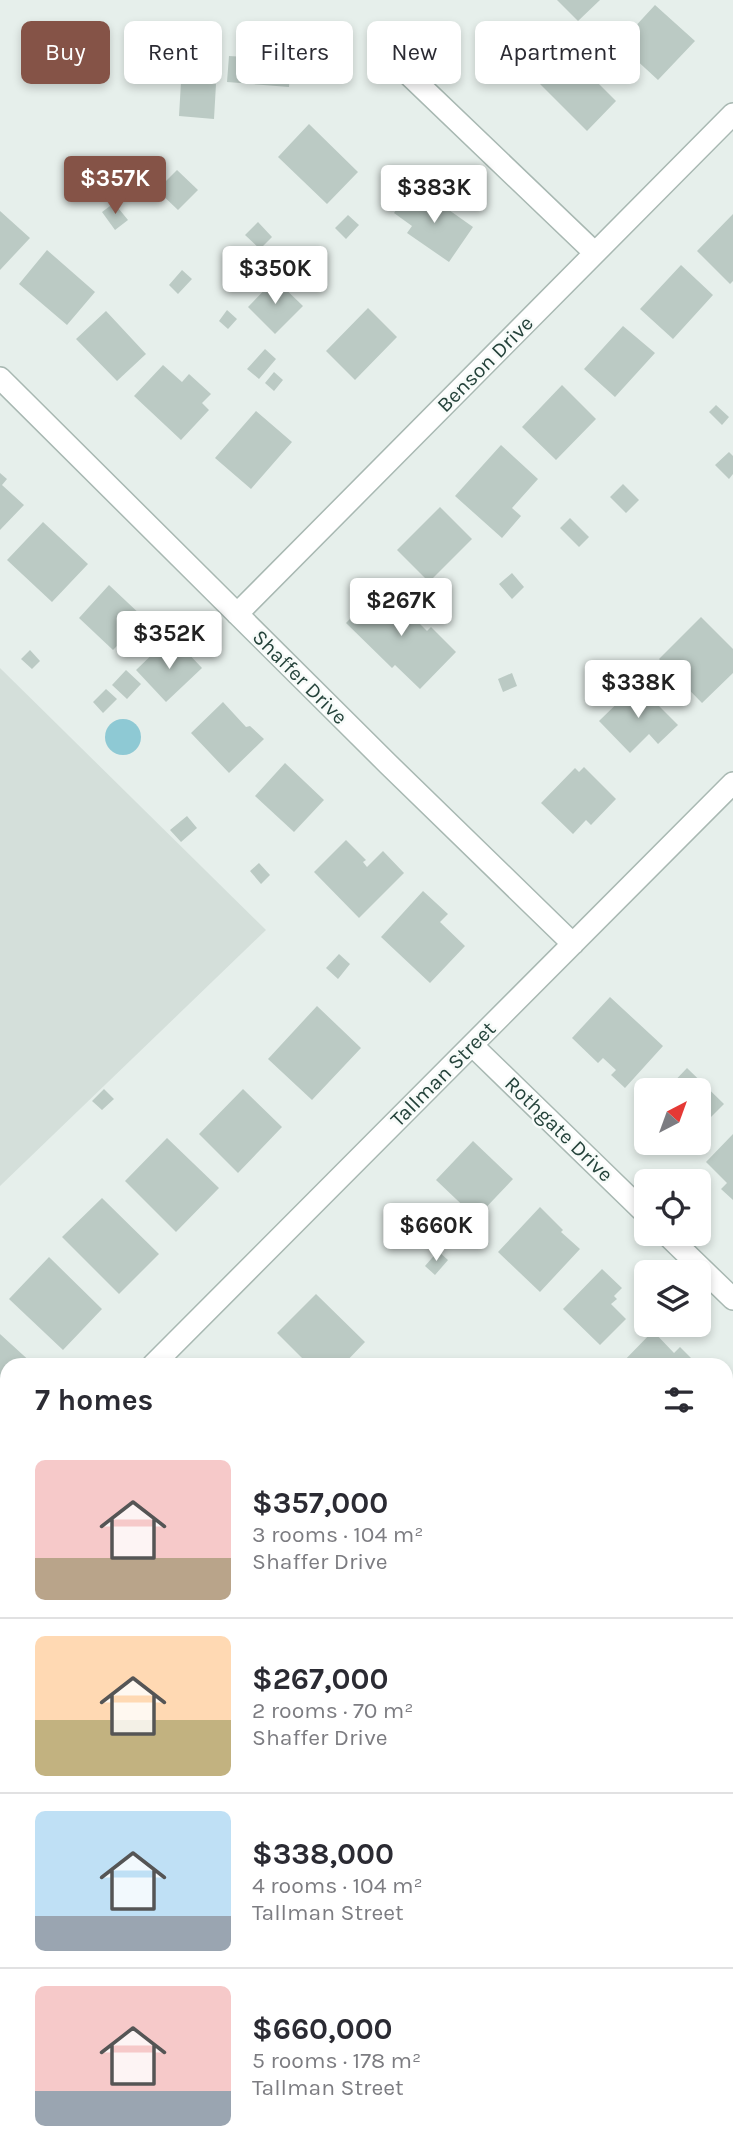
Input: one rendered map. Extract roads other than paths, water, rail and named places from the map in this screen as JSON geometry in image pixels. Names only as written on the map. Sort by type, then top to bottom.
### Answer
[{"type":"street","points":[[419,84],[595,253]]},
{"type":"street","name":"Benson Drive","points":[[237,614],[733,114]]},
{"type":"street","name":"Shaffer Drive","points":[[0,378],[573,944]]},
{"type":"street","name":"Tallman Street","points":[[165,1358],[733,783]]},
{"type":"street","name":"Rothgate Drive","points":[[472,1045],[634,1202]]},
{"type":"street","points":[[678,1246],[733,1299]]},
{"type":"water","points":[[123,719],[136,724],[141,737],[136,750],[123,755],[110,750],[105,737],[110,724]]}]
